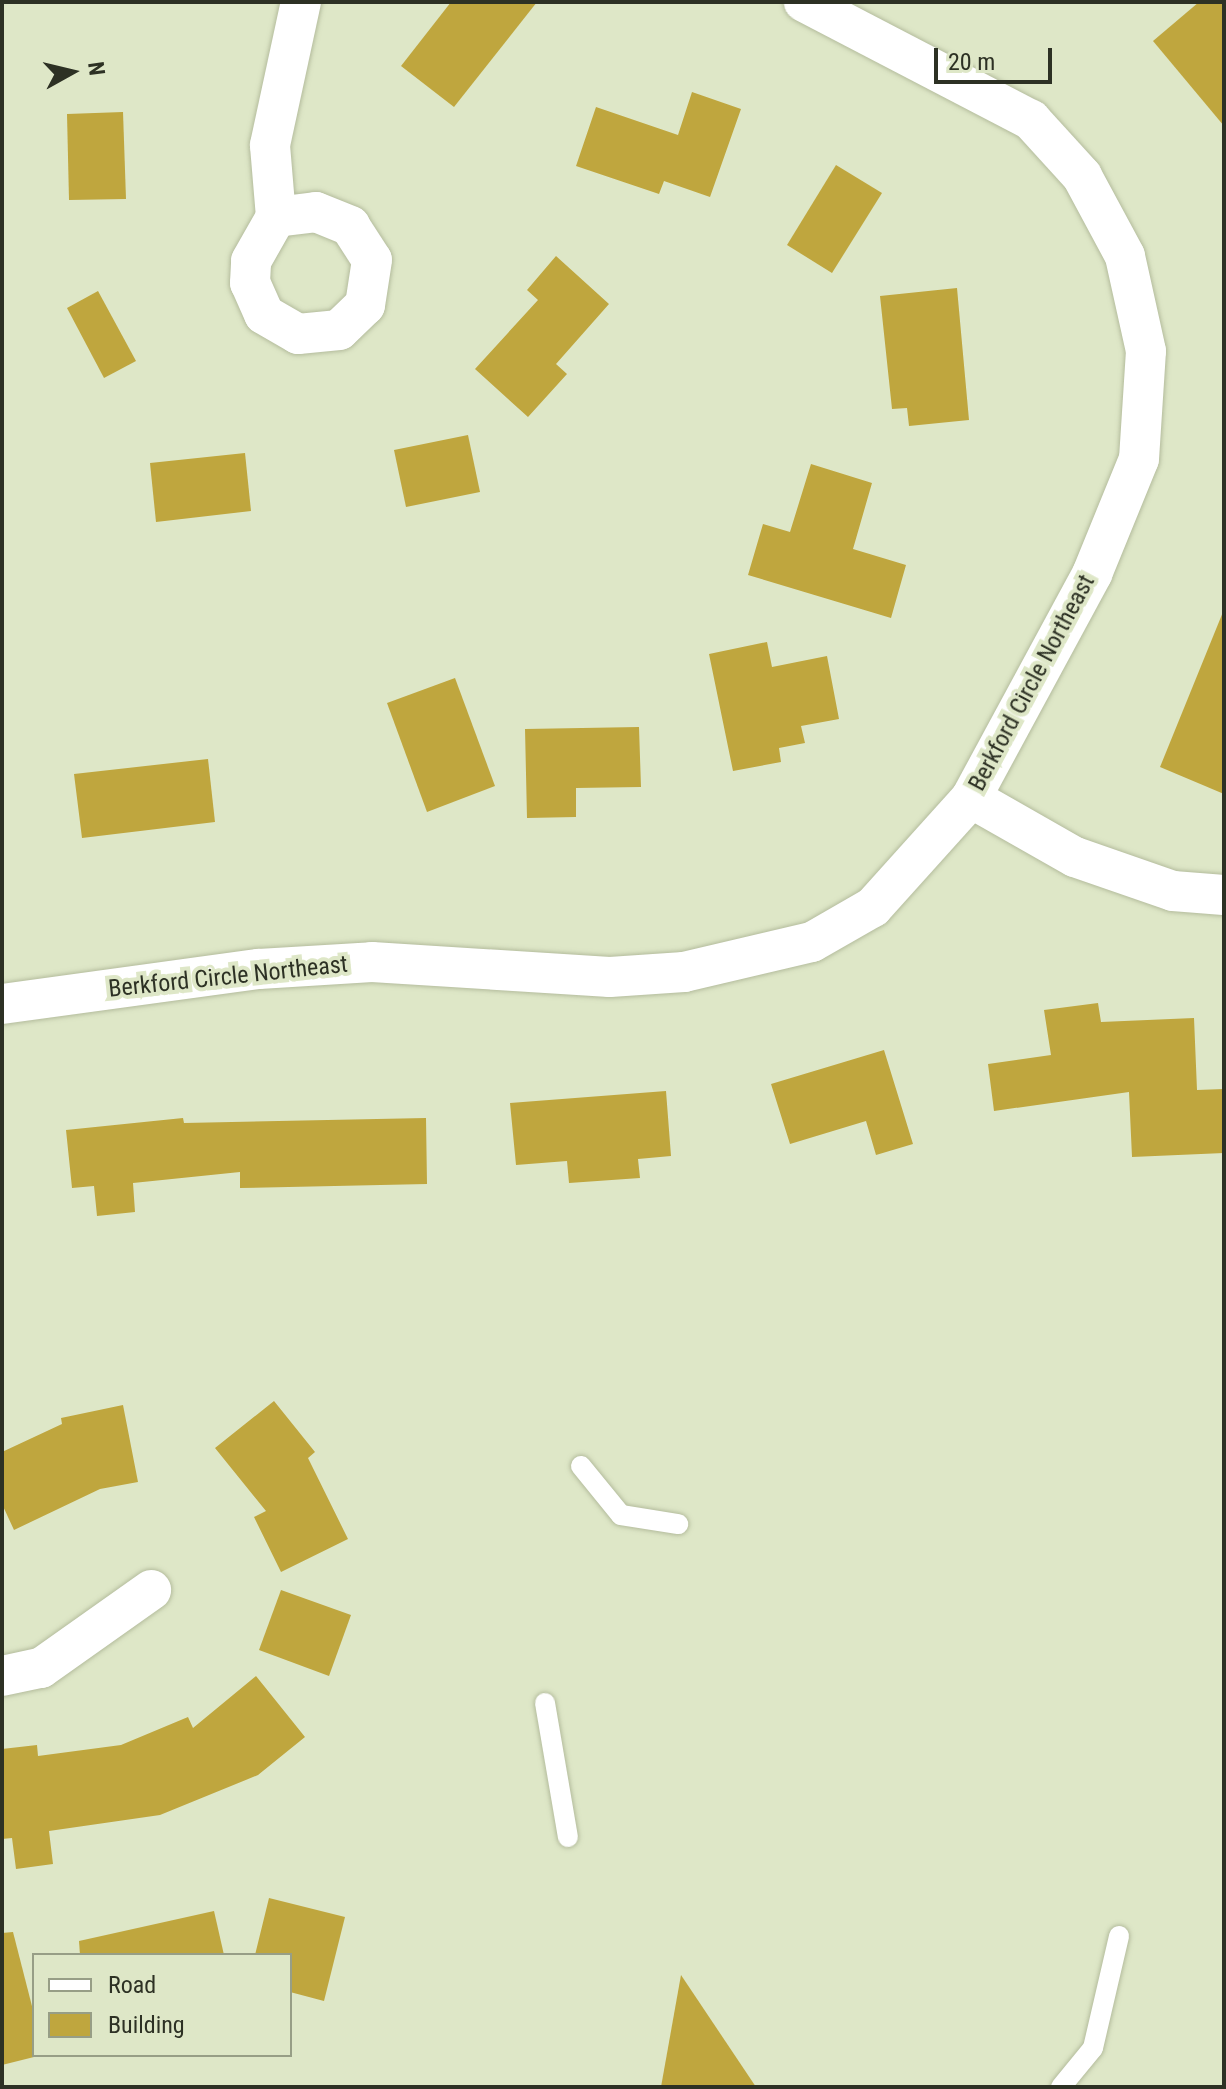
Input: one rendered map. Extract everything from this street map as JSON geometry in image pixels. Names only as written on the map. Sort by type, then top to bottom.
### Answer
[{"type":"street","points":[[276,217],[270,145],[301,2]]},
{"type":"street","name":"Berkford Circle Northeast","points":[[2,1004],[259,969],[372,962],[610,977],[684,972],[812,942],[873,907],[971,798],[1092,574],[1139,459],[1146,351],[1125,256],[1082,176],[1031,120],[804,2]]},
{"type":"street","points":[[971,798],[1075,857],[1173,891],[1224,895]]},
{"type":"street","points":[[2,1676],[41,1668],[151,1590]]},
{"type":"lane","points":[[581,1466],[621,1515],[678,1524]]},
{"type":"lane","points":[[545,1703],[568,1837]]},
{"type":"lane","points":[[1061,2087],[1093,2048],[1119,1936]]},
{"type":"building","points":[[451,2],[537,2],[454,107],[401,66]]},
{"type":"building","points":[[1199,2],[1224,2],[1224,126],[1153,41]]},
{"type":"building","points":[[692,92],[741,109],[710,197],[664,181],[659,194],[576,166],[596,107],[678,135]]},
{"type":"building","points":[[123,112],[126,199],[69,200],[67,114]]},
{"type":"building","points":[[836,165],[882,193],[832,273],[787,245]]},
{"type":"building","points":[[556,256],[609,304],[556,364],[567,374],[528,417],[475,369],[538,300],[527,290]]},
{"type":"building","points":[[957,288],[969,420],[909,426],[907,408],[892,409],[880,296]]},
{"type":"building","points":[[98,291],[136,361],[104,378],[67,308]]},
{"type":"building","points":[[468,435],[480,492],[406,507],[394,450]]},
{"type":"building","points":[[245,453],[251,511],[156,522],[150,463]]},
{"type":"building","points":[[811,464],[872,483],[853,549],[906,565],[891,618],[748,575],[763,524],[790,532]]},
{"type":"building","points":[[1224,612],[1224,794],[1160,767]]},
{"type":"building","points":[[767,642],[772,667],[827,656],[839,719],[801,726],[805,743],[779,748],[781,762],[733,771],[709,654]]},
{"type":"building","points":[[455,678],[495,786],[427,812],[387,703]]},
{"type":"building","points":[[639,727],[641,787],[576,788],[576,817],[527,818],[525,729]]},
{"type":"building","points":[[208,759],[215,822],[82,838],[74,774]]},
{"type":"building","points":[[1098,1003],[1101,1022],[1194,1018],[1197,1090],[1224,1089],[1224,1153],[1132,1157],[1129,1092],[994,1111],[988,1064],[1051,1055],[1044,1010]]},
{"type":"building","points":[[884,1050],[913,1144],[876,1155],[866,1121],[790,1144],[771,1084]]},
{"type":"building","points":[[666,1091],[671,1156],[638,1159],[640,1178],[569,1183],[567,1161],[516,1165],[510,1103]]},
{"type":"building","points":[[183,1118],[184,1123],[426,1118],[427,1184],[240,1188],[240,1172],[133,1183],[135,1212],[97,1216],[94,1186],[72,1188],[66,1130]]},
{"type":"building","points":[[274,1401],[315,1452],[308,1458],[348,1539],[281,1572],[254,1517],[266,1511],[215,1448]]},
{"type":"building","points":[[123,1405],[138,1482],[100,1489],[14,1530],[2,1504],[2,1452],[62,1424],[61,1418]]},
{"type":"building","points":[[281,1590],[351,1615],[329,1676],[259,1650]]},
{"type":"building","points":[[256,1676],[305,1737],[258,1775],[160,1815],[49,1831],[53,1864],[16,1869],[12,1838],[2,1839],[2,1749],[37,1745],[38,1756],[121,1745],[188,1717],[193,1728]]},
{"type":"building","points":[[269,1898],[345,1917],[324,2001],[292,1993],[292,1953],[255,1953]]},
{"type":"building","points":[[214,1911],[224,1953],[80,1953],[79,1941]]},
{"type":"building","points":[[13,1932],[32,2006],[34,2057],[2,2065],[2,1933]]},
{"type":"building","points":[[681,1975],[756,2087],[661,2087]]}]
